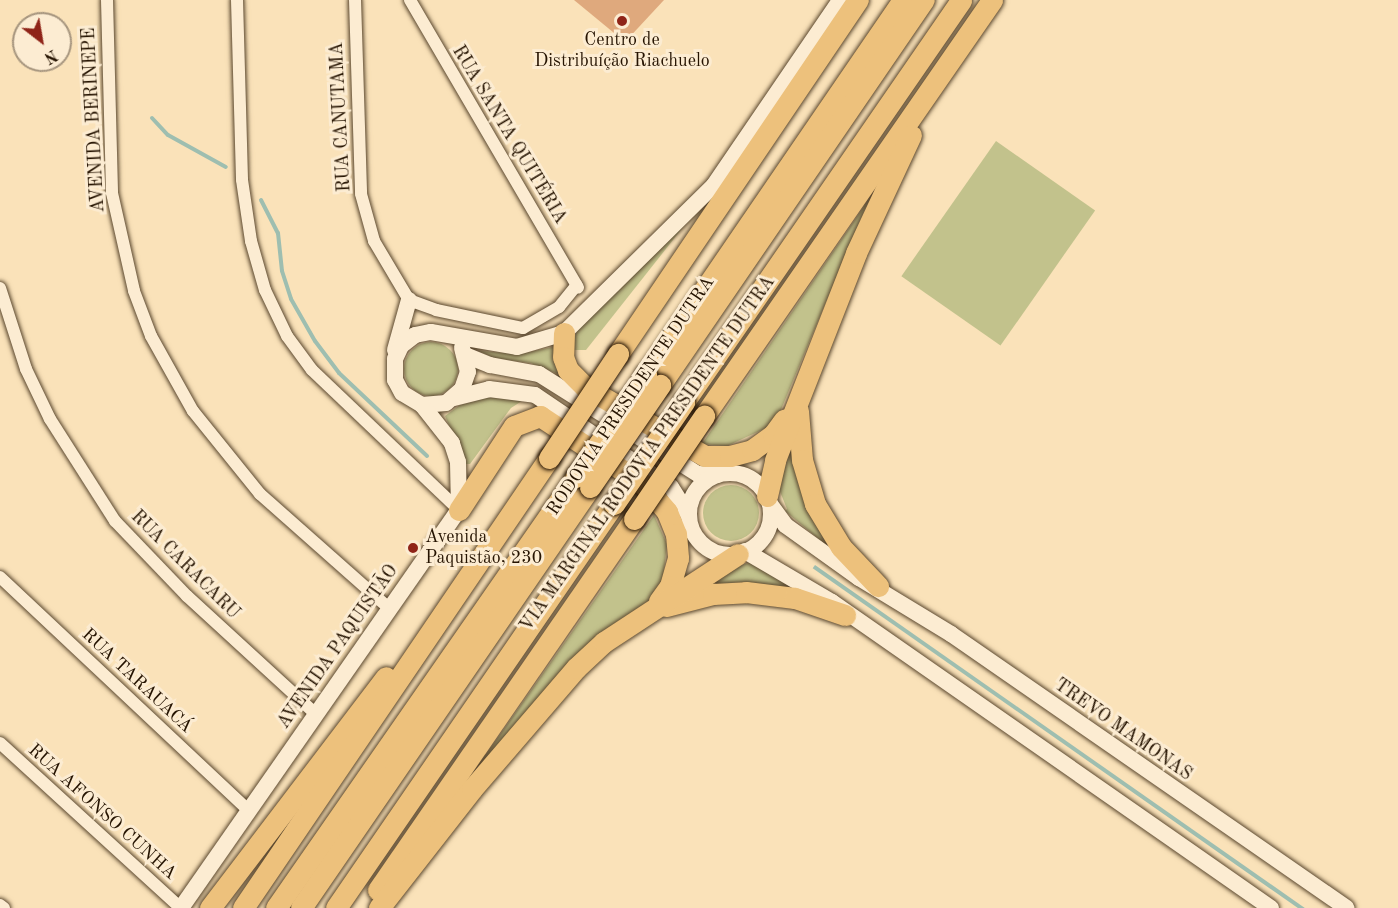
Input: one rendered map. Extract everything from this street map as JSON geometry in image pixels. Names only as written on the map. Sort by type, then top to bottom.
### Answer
[{"type":"highway","name":"RODOVIA PRESIDENTE DUTRA","points":[[243,908],[443,618],[618,354],[858,0]]},
{"type":"highway","name":"RODOVIA PRESIDENTE DUTRA","points":[[653,380],[903,0]]},
{"type":"highway","name":"RODOVIA PRESIDENTE DUTRA","points":[[301,908],[583,482],[924,0]]},
{"type":"highway","name":"VIA MARGINAL RODOVIA PRESIDENTE DUTRA","points":[[336,908],[961,0]]},
{"type":"highway","points":[[365,908],[992,0]]},
{"type":"highway","points":[[769,500],[773,466],[856,253],[937,80]]},
{"type":"highway","points":[[564,333],[563,357],[568,370],[585,387],[705,456],[742,453],[764,443],[783,424],[798,398]]},
{"type":"highway","points":[[798,398],[802,460],[815,504],[841,547],[878,586]]},
{"type":"highway","points":[[459,510],[514,426],[540,416],[643,484],[666,512],[676,534],[677,568],[654,608]]},
{"type":"highway","name":"RODOVIA PRESIDENTE DUTRA","points":[[276,908],[583,482]]},
{"type":"highway","points":[[379,908],[472,789],[576,668],[604,642],[742,552]]},
{"type":"highway","points":[[654,608],[713,594],[746,592],[795,598],[845,615]]},
{"type":"highway","points":[[210,908],[381,683],[443,618]]},
{"type":"main road","points":[[395,359],[401,346],[415,335],[431,332],[452,338],[517,347],[564,333],[714,185],[840,0]]},
{"type":"main road","points":[[409,300],[395,359],[398,387],[407,398],[422,405],[441,405],[454,398],[489,389],[535,395],[671,487],[703,544],[721,553],[742,552],[759,542],[768,529],[769,500],[750,478],[733,473],[699,474],[539,374],[490,365],[465,355],[452,338]]},
{"type":"main road","points":[[454,398],[466,381],[465,355]]},
{"type":"main road","points":[[422,405],[444,432],[456,455],[459,510]]},
{"type":"main road","points":[[689,516],[700,486],[717,475]]},
{"type":"main road","name":"TREVO MAMONAS","points":[[769,500],[785,525],[859,578],[878,586],[1346,908]]},
{"type":"main road","name":"AVENIDA PAQUISTÃO","points":[[181,908],[459,510]]},
{"type":"main road","points":[[742,552],[804,584],[845,615],[1271,908]]},
{"type":"street","name":"AVENIDA BERINEPE","points":[[107,0],[112,193],[128,269],[152,336],[193,411],[260,494],[389,608]]},
{"type":"street","points":[[237,0],[242,180],[251,241],[265,290],[287,336],[312,370],[459,510]]},
{"type":"street","name":"RUA CANUTAMA","points":[[355,0],[361,194],[374,241],[409,300]]},
{"type":"street","name":"RUA SANTA QUITÉRIA","points":[[409,300],[436,310],[523,328],[559,307],[578,286],[410,0]]},
{"type":"street","name":"RUA CARACARU","points":[[0,288],[26,369],[50,419],[115,521],[187,596],[316,714]]},
{"type":"street","points":[[0,567],[10,586]]},
{"type":"street","name":"RUA TARAUACÁ","points":[[0,577],[249,810]]},
{"type":"street","name":"RUA AFONSO CUNHA","points":[[0,743],[181,908]]},
{"type":"street","points":[[0,905],[4,908]]},
{"type":"green space","points":[[996,141],[1095,210],[1000,346],[901,276]]},
{"type":"green space","points":[[869,199],[775,424],[727,446],[702,444]]},
{"type":"green space","points":[[688,221],[586,350],[569,350],[579,327]]},
{"type":"green space","points":[[431,342],[441,344],[450,350],[456,359],[458,369],[456,379],[450,388],[441,394],[431,396],[421,394],[412,388],[406,379],[404,369],[406,359],[412,350],[421,344]]},
{"type":"green space","points":[[553,347],[563,376],[531,363],[494,358],[479,351],[519,354]]},
{"type":"green space","points":[[488,397],[525,399],[511,408],[470,464],[466,464],[445,416],[460,405]]},
{"type":"green space","points":[[792,443],[833,546],[826,545],[785,511],[787,509],[779,489]]},
{"type":"green space","points":[[725,485],[737,485],[747,489],[755,497],[759,513],[755,529],[747,537],[737,541],[725,541],[715,537],[707,529],[703,519],[703,507],[707,497],[715,489]]},
{"type":"green space","points":[[654,515],[667,544],[664,570],[667,578],[656,594],[457,796]]},
{"type":"green space","points":[[752,562],[798,588],[703,590],[735,567]]},
{"type":"shaded area","points":[[815,565],[1305,908],[1298,908],[813,568]]},
{"type":"building","name":"Centro de Distribuíção Riachuelo","points":[[574,0],[664,0],[625,42]]},
{"type":"waterway","points":[[152,118],[168,135],[226,167]]},
{"type":"waterway","points":[[261,200],[278,233],[282,271],[291,299],[315,341],[339,373],[427,456]]},
{"type":"place","name":"Centro de Distribuíção Riachuelo","points":[[622,21]]},
{"type":"place","name":"Avenida Paquistão, 230","points":[[413,548]]}]
